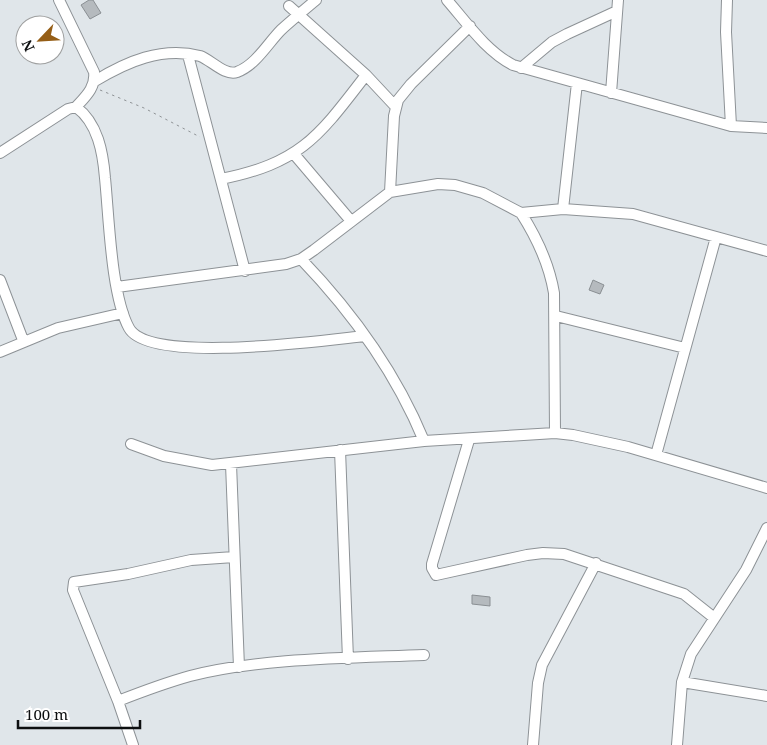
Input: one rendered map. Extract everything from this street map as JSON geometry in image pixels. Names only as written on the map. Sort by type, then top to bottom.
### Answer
[{"type":"street","points":[[59,0],[94,72],[94,84]]},
{"type":"street","points":[[0,153],[68,109],[76,107],[94,84],[118,66],[137,59],[157,55],[188,54],[208,60],[230,72],[238,71],[250,64],[299,14],[316,0]]},
{"type":"street","points":[[447,0],[503,60],[521,68],[731,126],[767,128]]},
{"type":"street","points":[[611,94],[618,0]]},
{"type":"street","points":[[727,0],[726,32],[731,126]]},
{"type":"street","points":[[289,6],[366,75],[395,106]]},
{"type":"street","points":[[521,68],[552,42],[617,11]]},
{"type":"street","points":[[390,192],[395,106],[401,94],[470,26]]},
{"type":"street","points":[[188,54],[245,271]]},
{"type":"street","points":[[220,179],[266,167],[294,154],[311,141],[330,122],[366,75]]},
{"type":"street","points":[[563,208],[577,83]]},
{"type":"street","points":[[76,107],[88,119],[97,135],[102,153],[118,287],[123,313],[129,329],[136,337],[167,346],[227,348],[365,336]]},
{"type":"street","points":[[294,154],[351,221]]},
{"type":"street","points":[[118,287],[245,271],[286,264],[301,259],[390,192],[413,187],[454,185],[483,193],[521,213],[538,243],[551,276],[556,316],[555,433]]},
{"type":"street","points":[[521,213],[563,208],[632,214],[767,251]]},
{"type":"street","points":[[656,455],[716,237]]},
{"type":"street","points":[[301,259],[332,293],[365,336],[401,391],[424,441]]},
{"type":"street","points":[[0,280],[24,340]]},
{"type":"street","points":[[0,352],[24,340],[58,328],[123,313]]},
{"type":"street","points":[[556,316],[685,348]]},
{"type":"street","points":[[131,444],[190,462],[231,464],[424,441],[469,440],[555,433],[586,438],[656,455],[767,488]]},
{"type":"street","points":[[469,440],[432,564],[433,572],[436,575],[543,553],[564,554],[596,563],[684,594],[713,618]]},
{"type":"street","points":[[340,450],[348,659]]},
{"type":"street","points":[[231,464],[239,667]]},
{"type":"street","points":[[677,745],[682,682],[691,654],[713,618],[763,549],[767,528]]},
{"type":"street","points":[[133,745],[118,700],[73,590],[74,582],[128,574],[191,560],[234,557]]},
{"type":"street","points":[[533,745],[538,683],[542,665],[596,563]]},
{"type":"street","points":[[118,700],[191,676],[239,667],[424,655]]},
{"type":"street","points":[[682,682],[767,696]]},
{"type":"path","points":[[94,84],[212,143]]},
{"type":"building","points":[[89,0],[93,0],[101,13],[90,19],[81,5]]},
{"type":"building","points":[[593,280],[604,285],[600,294],[589,290]]},
{"type":"building","points":[[472,595],[490,597],[490,606],[472,604]]}]
